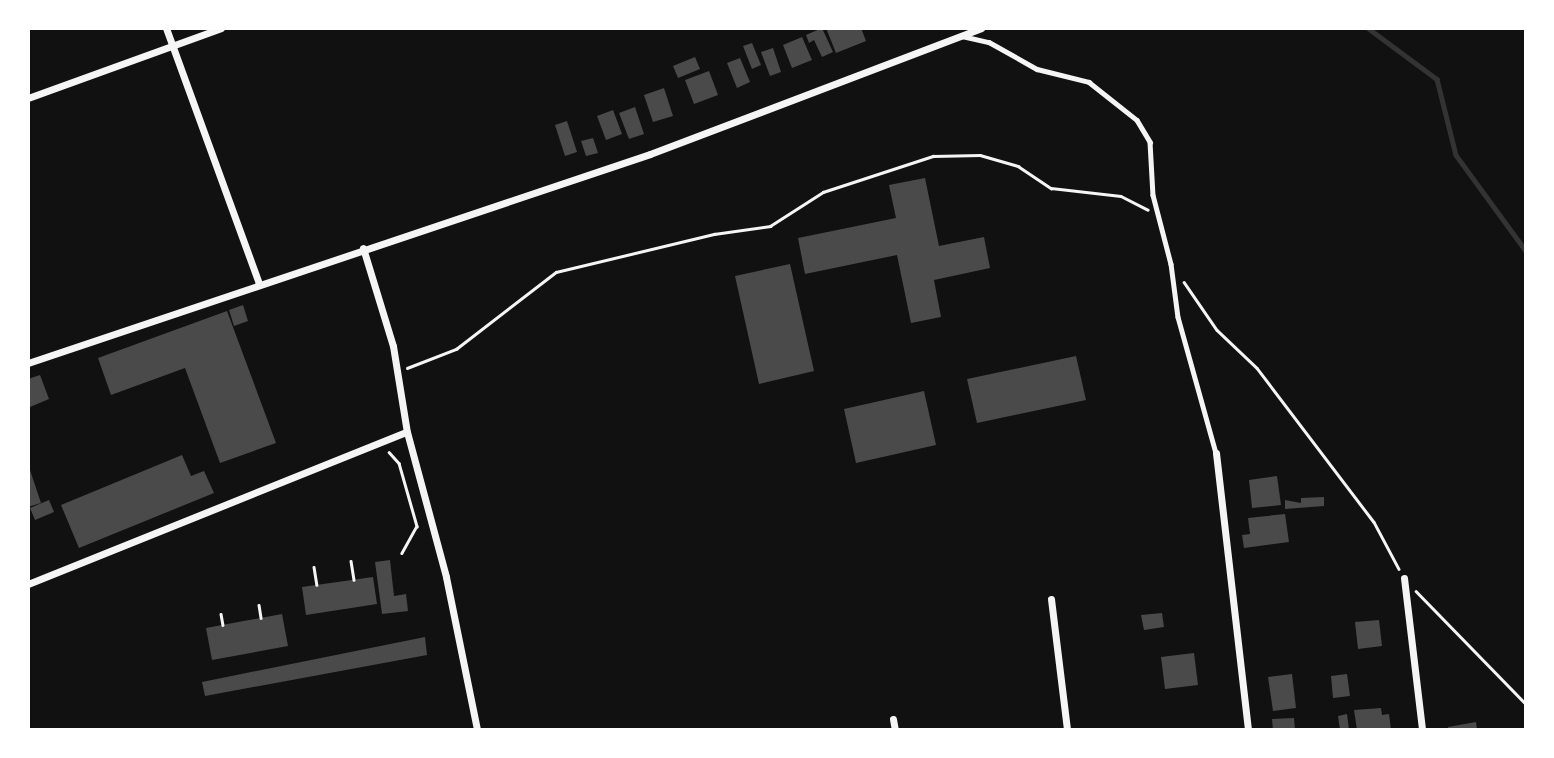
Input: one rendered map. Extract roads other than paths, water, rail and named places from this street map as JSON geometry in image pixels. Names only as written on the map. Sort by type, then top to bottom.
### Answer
[{"type":"street","points":[[166,28],[259,283]]},
{"type":"street","points":[[28,98],[220,28]]},
{"type":"street","points":[[28,363],[363,248],[650,154],[981,28]]},
{"type":"street","points":[[363,248],[381,297],[407,432],[446,577],[477,730]]},
{"type":"street","points":[[28,584],[407,432]]},
{"type":"street","points":[[1216,453],[1248,730]]},
{"type":"street","points":[[1404,578],[1422,730]]},
{"type":"street","points":[[1051,599],[1067,730]]},
{"type":"street","points":[[894,719],[895,730]]},
{"type":"lane","points":[[961,36],[989,42],[1037,69],[1089,82],[1137,120],[1150,142],[1158,216],[1171,264],[1178,317],[1216,453]]},
{"type":"waterway","points":[[1368,28],[1437,79],[1456,155],[1526,251]]}]
